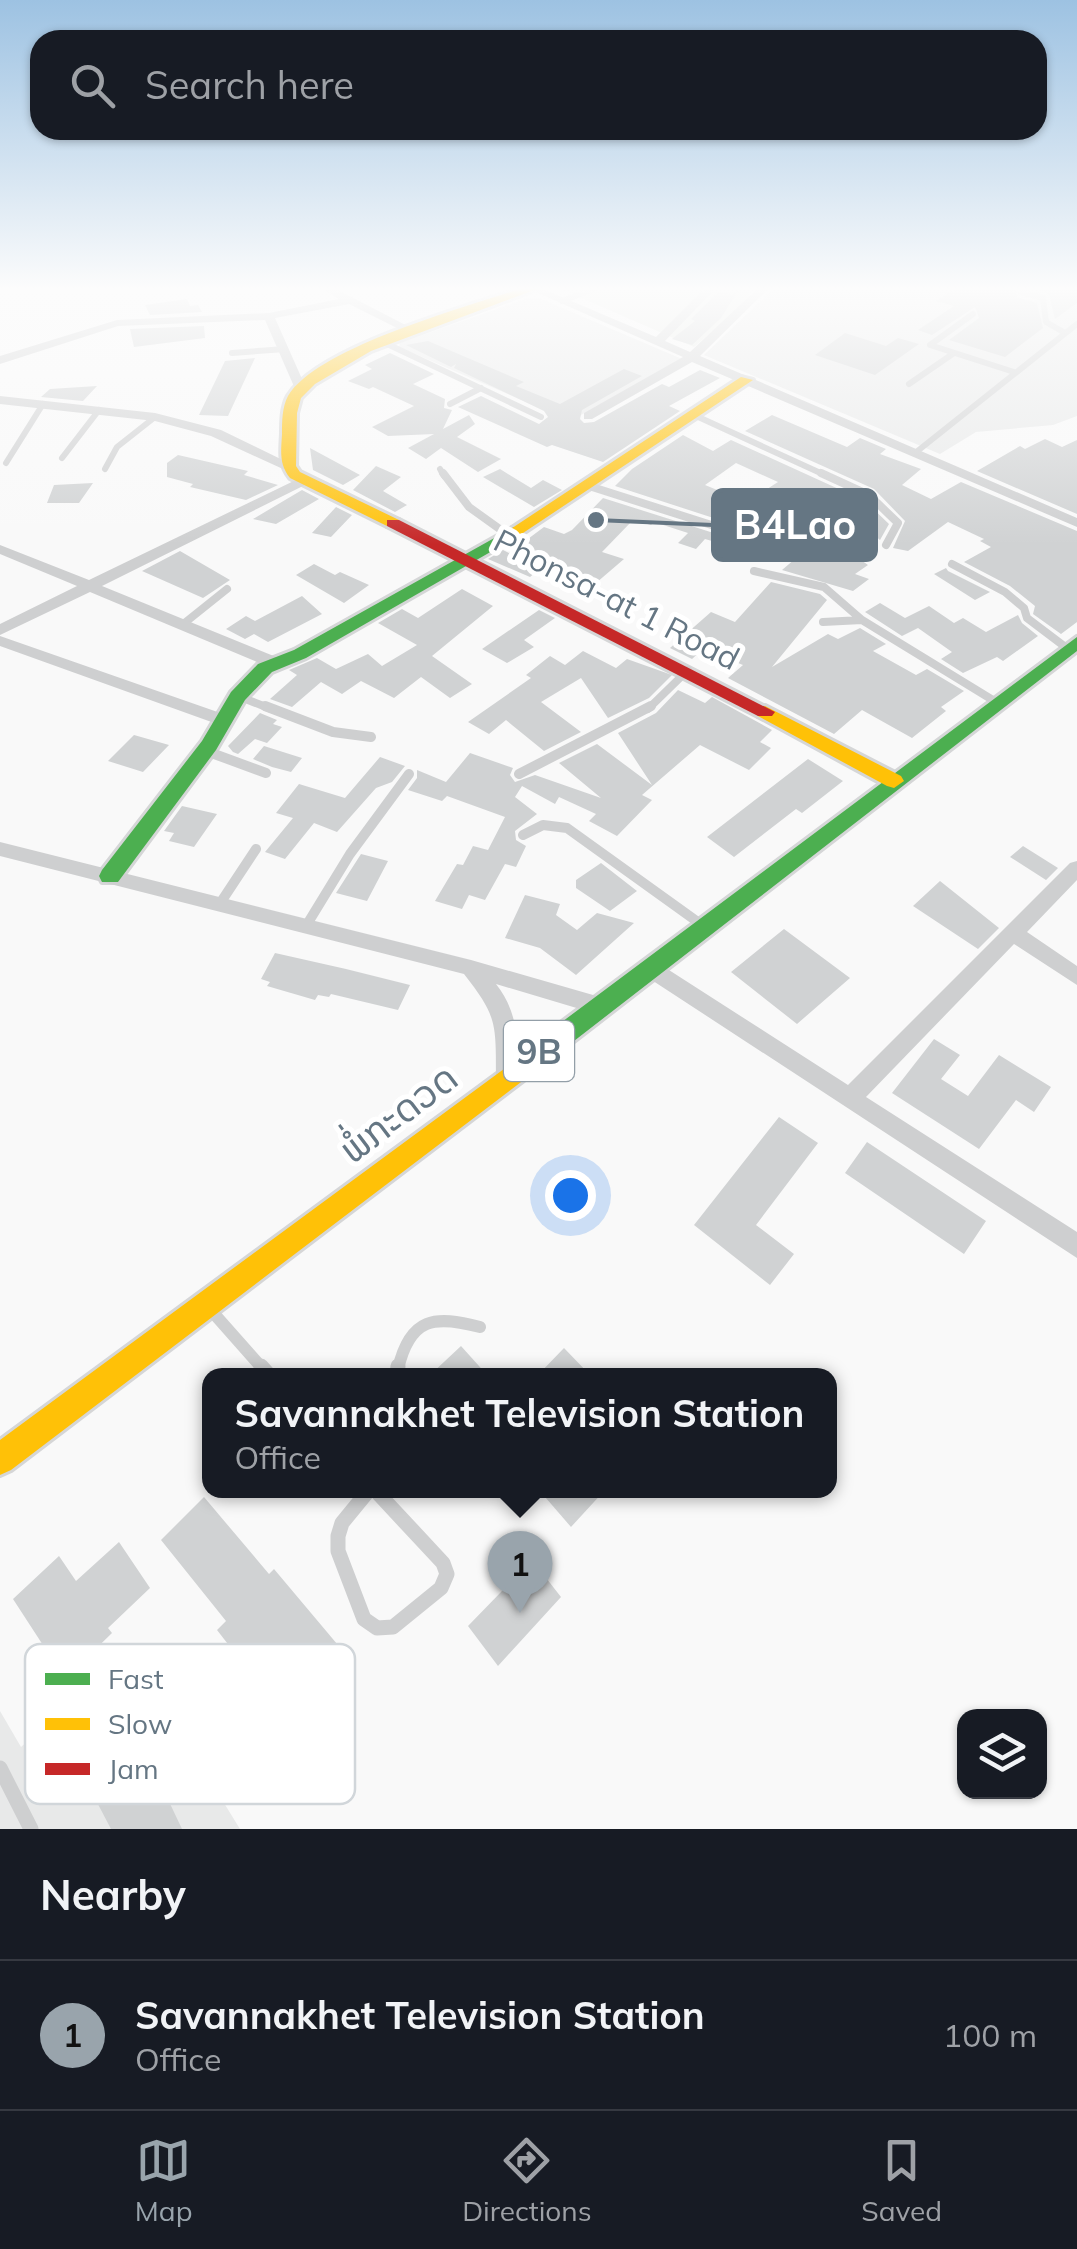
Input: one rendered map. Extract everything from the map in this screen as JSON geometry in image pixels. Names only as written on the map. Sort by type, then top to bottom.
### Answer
[{"type":"street","points":[[292,374],[300,388]]},
{"type":"street","points":[[299,477],[293,401],[300,388],[321,374]]},
{"type":"street","points":[[588,416],[661,374]]},
{"type":"street","points":[[733,374],[1077,523]]},
{"type":"street","points":[[110,876],[205,750],[238,696],[274,663],[300,654],[508,535],[746,380]]},
{"type":"street","points":[[0,400],[154,417],[216,433],[299,477]]},
{"type":"street","points":[[0,630],[299,477]]},
{"type":"street","name":"Phonsa-at 1 Road","points":[[299,477],[688,670],[894,781]]},
{"type":"street","points":[[0,549],[274,663]]},
{"type":"street","points":[[0,641],[223,720]]},
{"type":"street","name":"ພໍ່ກະດວດ","points":[[0,1459],[1072,645]]},
{"type":"street","points":[[0,849],[471,968],[600,1006]]},
{"type":"street","points":[[852,1096],[1077,868]]},
{"type":"street","points":[[1013,933],[1077,977]]},
{"type":"street","points":[[471,968],[502,1004],[507,1022],[508,1074]]},
{"type":"street","points":[[651,968],[1077,1246]]},
{"type":"lane","points":[[452,374],[542,417]]},
{"type":"lane","points":[[910,384],[924,374]]},
{"type":"lane","points":[[915,453],[1011,374]]},
{"type":"lane","points":[[450,404],[481,388]]},
{"type":"lane","points":[[6,463],[42,404]]},
{"type":"lane","points":[[62,458],[100,410]]},
{"type":"lane","points":[[694,416],[868,495],[898,523],[886,545]]},
{"type":"lane","points":[[104,468],[117,447],[154,417]]},
{"type":"lane","points":[[440,469],[453,491],[482,521],[508,535]]},
{"type":"lane","points":[[588,486],[746,536]]},
{"type":"lane","points":[[952,564],[1005,592],[1024,608],[1027,618],[1072,645]]},
{"type":"lane","points":[[754,571],[826,584],[862,620],[997,703]]},
{"type":"lane","points":[[182,625],[227,588]]},
{"type":"lane","points":[[823,622],[862,620]]},
{"type":"lane","points":[[519,774],[648,708],[688,670]]},
{"type":"lane","points":[[238,696],[332,732],[371,737]]},
{"type":"lane","points":[[205,750],[266,773]]},
{"type":"lane","points":[[306,926],[350,854],[409,774]]},
{"type":"lane","points":[[523,836],[543,824],[567,828],[703,926]]},
{"type":"lane","points":[[219,905],[256,850]]},
{"type":"lane","points":[[204,1304],[263,1368]]},
{"type":"lane","points":[[397,1368],[414,1330],[423,1322],[436,1317],[480,1327]]},
{"type":"lane","points":[[365,1498],[342,1523],[338,1550],[364,1619],[377,1628],[394,1628],[442,1588],[447,1574],[443,1563],[380,1498]]},
{"type":"lane","points":[[0,1768],[31,1829]]},
{"type":"shaded area","points":[[462,374],[654,374],[570,421]]},
{"type":"shaded area","points":[[750,374],[1077,374],[1077,416],[1053,425],[976,432],[940,454]]},
{"type":"shaded area","points":[[0,1711],[21,1747],[25,1743],[25,1804],[225,1804],[240,1829],[0,1829]]},
{"type":"building","points":[[219,374],[247,374],[228,416],[199,415]]},
{"type":"building","points":[[361,374],[433,374],[413,384],[445,399],[444,408],[452,410],[443,429],[469,415],[475,424],[457,437],[501,459],[478,472],[441,448],[426,459],[408,448],[434,434],[388,436],[372,427],[414,406],[373,387],[348,381]]},
{"type":"building","points":[[467,374],[506,374],[524,382],[516,386],[560,404],[614,374],[642,376],[582,410],[580,419],[584,423],[594,422],[662,384],[669,387],[692,374],[720,378],[669,406],[680,411],[603,462],[552,445],[547,447],[458,407],[481,396],[539,424],[548,417],[544,411]]},
{"type":"building","points":[[97,386],[83,401],[41,397],[50,389]]},
{"type":"building","points":[[772,415],[847,447],[860,438],[886,449],[880,454],[921,469],[902,485],[931,499],[961,482],[1077,531],[1077,622],[1061,634],[1033,614],[1035,606],[1010,586],[964,562],[991,547],[980,541],[984,539],[948,522],[908,551],[893,548],[905,521],[874,489],[745,431]]},
{"type":"building","points":[[683,435],[713,451],[731,440],[865,501],[889,524],[880,540],[833,499],[799,524],[748,501],[778,482],[736,463],[705,485],[759,507],[735,525],[615,486],[632,469]]},
{"type":"building","points":[[1045,439],[1062,447],[1077,440],[1077,514],[977,471],[1020,446],[1025,449]]},
{"type":"building","points":[[310,448],[360,475],[343,485],[313,470]]},
{"type":"building","points":[[178,455],[248,471],[244,475],[278,485],[246,500],[190,487],[193,484],[167,477],[167,463]]},
{"type":"building","points":[[376,466],[401,477],[383,491],[407,505],[395,512],[353,490]]},
{"type":"building","points":[[500,469],[531,488],[543,480],[562,490],[534,507],[483,477]]},
{"type":"building","points":[[93,483],[79,503],[47,503],[54,485]]},
{"type":"building","points":[[302,490],[319,499],[276,524],[253,519]]},
{"type":"building","points":[[603,498],[720,535],[712,541],[705,539],[696,549],[678,543],[688,533],[633,520],[602,552],[624,559],[596,583],[546,564],[530,577],[488,559],[503,550],[509,553],[544,527],[564,534],[572,530]]},
{"type":"building","points":[[336,507],[352,515],[331,537],[312,533]]},
{"type":"building","points":[[841,546],[868,565],[855,574],[869,579],[853,591],[782,570],[802,553],[820,559]]},
{"type":"building","points":[[180,551],[230,580],[203,598],[142,571]]},
{"type":"building","points":[[314,564],[369,585],[344,603],[296,575]]},
{"type":"building","points":[[946,568],[990,592],[975,600],[934,574]]},
{"type":"building","points":[[771,582],[820,594],[827,600],[772,667],[828,634],[838,639],[860,628],[886,644],[873,651],[916,675],[927,669],[964,691],[941,707],[946,711],[912,738],[862,710],[834,734],[728,678],[743,665],[703,649],[692,659],[670,648],[711,612],[735,622]]},
{"type":"building","points":[[462,589],[493,606],[432,656],[472,684],[450,698],[421,677],[394,698],[361,681],[342,694],[321,682],[292,707],[270,699],[297,675],[289,670],[317,658],[336,669],[368,654],[382,666],[417,645],[378,623],[402,609],[418,618]]},
{"type":"building","points":[[302,596],[322,614],[268,642],[254,634],[245,639],[226,629],[246,616],[255,621]]},
{"type":"building","points":[[880,603],[905,618],[929,606],[954,623],[963,618],[986,632],[1018,615],[1038,636],[1003,661],[997,657],[963,673],[941,659],[952,652],[918,628],[902,636],[865,612]]},
{"type":"building","points":[[539,610],[555,618],[524,640],[534,647],[507,663],[482,649]]},
{"type":"building","points":[[583,651],[616,668],[627,659],[672,675],[649,698],[608,718],[581,678],[541,702],[581,732],[544,751],[506,720],[489,734],[468,722],[531,678],[526,675],[550,656],[565,665]]},
{"type":"building","points":[[678,690],[705,703],[712,697],[772,730],[760,742],[771,748],[749,770],[700,745],[642,795],[652,800],[617,836],[589,821],[596,814],[559,797],[555,804],[522,786],[515,797],[537,814],[515,831],[516,840],[526,846],[516,867],[505,864],[485,900],[469,895],[462,909],[435,901],[473,846],[488,850],[505,817],[447,796],[442,801],[408,790],[417,778],[417,770],[446,782],[470,753],[513,768],[510,775],[515,782],[535,775],[601,798],[559,763],[597,744],[652,785],[618,733],[656,713]]},
{"type":"building","points":[[260,713],[277,720],[273,724],[282,727],[267,743],[255,739],[238,754],[233,752],[228,746]]},
{"type":"building","points":[[134,735],[169,745],[143,772],[108,761]]},
{"type":"building","points":[[264,746],[302,758],[291,772],[272,767],[253,759]]},
{"type":"building","points":[[380,757],[405,766],[392,782],[376,788],[337,832],[314,823],[285,859],[265,852],[293,818],[276,813],[299,784],[345,798]]},
{"type":"building","points":[[808,759],[843,781],[802,813],[796,809],[734,857],[707,837]]},
{"type":"building","points":[[182,806],[217,814],[194,847],[169,841],[174,833],[164,831]]},
{"type":"building","points":[[1023,846],[1058,868],[1046,880],[1010,857]]},
{"type":"building","points":[[361,854],[388,861],[367,901],[336,893]]},
{"type":"building","points":[[601,863],[637,891],[610,911],[576,888],[576,880]]},
{"type":"building","points":[[940,881],[999,928],[978,949],[913,906]]},
{"type":"building","points":[[525,895],[560,904],[556,915],[577,930],[597,913],[634,923],[576,975],[540,948],[505,938]]},
{"type":"building","points":[[784,929],[850,978],[797,1024],[731,972]]},
{"type":"building","points":[[275,953],[410,985],[398,1010],[331,994],[318,995],[315,1000],[267,986],[270,982],[261,979]]},
{"type":"building","points":[[934,1039],[960,1055],[941,1079],[968,1096],[999,1055],[1051,1087],[1034,1112],[1016,1100],[979,1149],[892,1093]]},
{"type":"building","points":[[779,1117],[818,1143],[756,1225],[794,1254],[770,1285],[694,1225]]},
{"type":"building","points":[[867,1142],[986,1221],[964,1254],[845,1173]]},
{"type":"building","points":[[461,1346],[481,1368],[438,1368]]},
{"type":"building","points":[[564,1348],[583,1368],[545,1368]]},
{"type":"building","points":[[205,1498],[269,1574],[274,1569],[337,1644],[228,1644],[217,1630],[226,1621],[161,1540]]},
{"type":"building","points":[[546,1498],[598,1498],[571,1527]]},
{"type":"building","points":[[119,1542],[150,1588],[108,1628],[112,1633],[101,1644],[42,1644],[13,1599],[59,1556],[76,1581]]},
{"type":"building","points":[[532,1560],[561,1597],[498,1666],[468,1626]]},
{"type":"building","points":[[98,1804],[170,1804],[182,1829],[111,1829]]},
{"type":"traffic: fast","points":[[110,876],[209,745],[238,696],[265,668],[300,654],[514,532]]},
{"type":"traffic: fast","points":[[516,1071],[1077,642]]},
{"type":"traffic: slow","points":[[320,374],[292,404],[288,466],[295,475],[393,523]]},
{"type":"traffic: slow","points":[[514,532],[746,380]]},
{"type":"traffic: slow","points":[[765,712],[894,781]]},
{"type":"traffic: slow","points":[[0,1459],[516,1071]]},
{"type":"traffic: jam","points":[[393,523],[765,712]]},
{"type":"place","name":"B4Lao","points":[[596,520]]},
{"type":"place","name":"Savannakhet Television Station","points":[[520,1613]]}]
